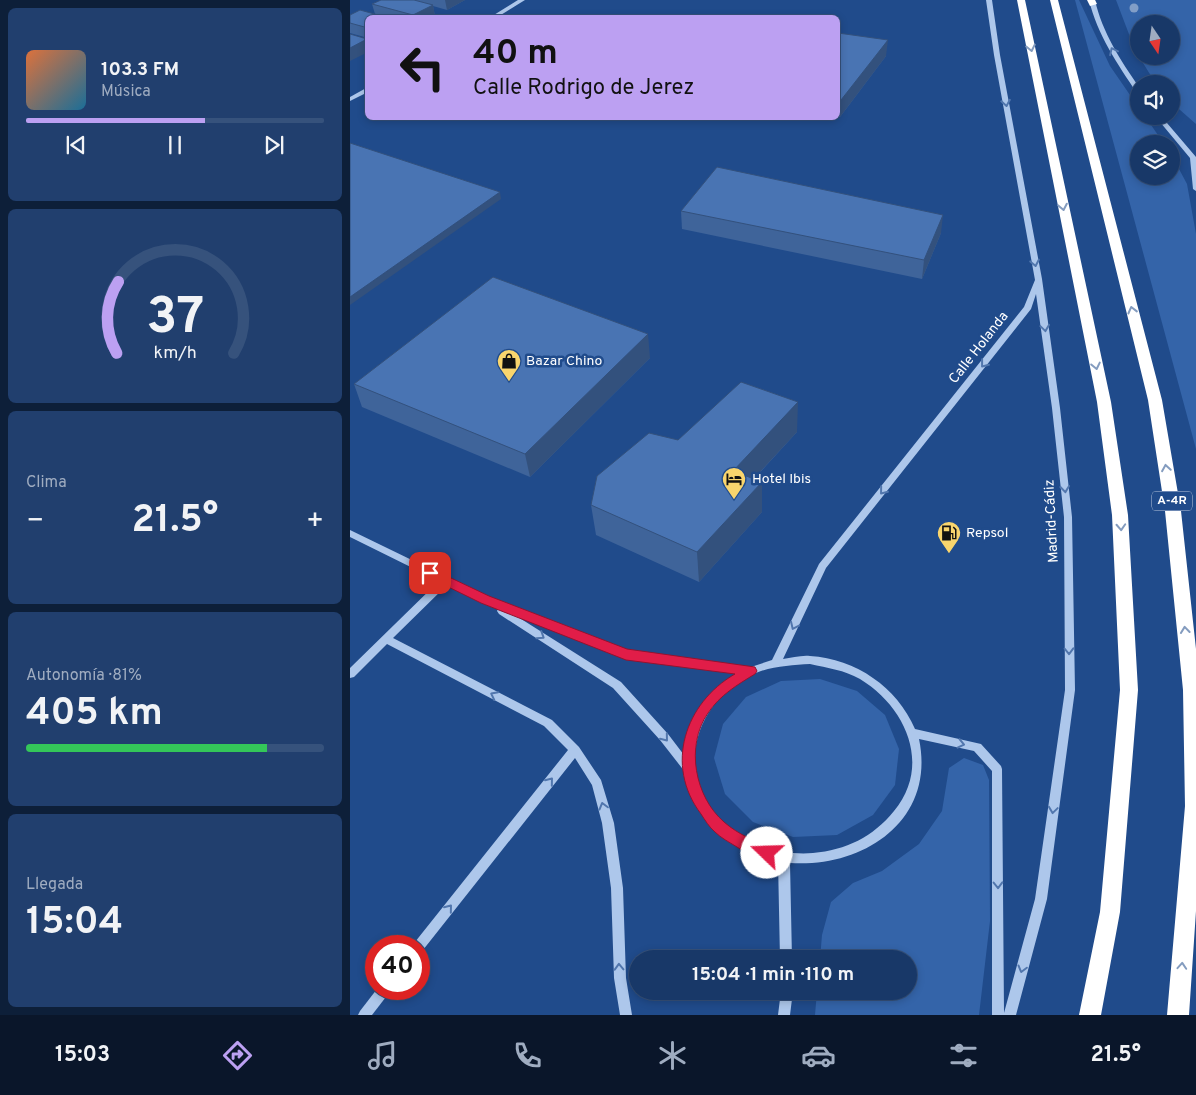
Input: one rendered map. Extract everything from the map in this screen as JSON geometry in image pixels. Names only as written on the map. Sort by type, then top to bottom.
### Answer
[{"type":"highway","points":[[1021,0],[1104,402],[1120,515],[1129,690],[1110,912],[1090,1015]]},
{"type":"highway","name":"A-4R","points":[[1054,0],[1155,400],[1173,511],[1192,690],[1194,806],[1178,1015]]},
{"type":"street","points":[[496,15],[522,0]]},
{"type":"street","points":[[989,0],[997,55],[1038,279]]},
{"type":"street","points":[[1092,1],[1117,58],[1130,78]]},
{"type":"street","points":[[350,99],[365,91]]},
{"type":"street","points":[[1166,125],[1194,159],[1196,189]]},
{"type":"street","name":"Calle Holanda","points":[[776,663],[822,566],[1028,307],[1038,279]]},
{"type":"street","name":"Madrid-Cádiz","points":[[1038,279],[1056,408],[1068,517],[1070,690],[1060,762]]},
{"type":"street","points":[[350,533],[485,600],[617,684],[664,737],[689,769]]},
{"type":"street","points":[[350,674],[446,580]]},
{"type":"street","points":[[485,600],[626,654],[751,671]]},
{"type":"street","points":[[386,639],[548,723],[575,750],[597,784],[608,824],[617,888],[620,978],[626,1015]]},
{"type":"street","points":[[810,660],[844,667],[874,682],[898,705],[914,733],[918,764],[911,796],[892,825],[861,846],[824,858],[784,858],[749,847],[719,827],[698,800],[689,769],[690,739],[702,711],[723,687],[751,671],[776,663],[810,660]]},
{"type":"street","points":[[914,733],[977,747],[997,769],[998,1015]]},
{"type":"street","points":[[428,935],[575,750]]},
{"type":"street","points":[[1010,1015],[1041,899],[1060,762]]},
{"type":"street","points":[[784,858],[786,950]]},
{"type":"street","points":[[364,1015],[376,1000]]},
{"type":"street","points":[[784,1015],[786,1000]]},
{"type":"shaded area","points":[[1075,0],[1079,0],[1110,66],[1130,95],[1130,125],[1151,125],[1158,135],[1130,135],[1130,185],[1180,185],[1180,171],[1187,184],[1196,234],[1196,449]]},
{"type":"shaded area","points":[[1116,0],[1196,0],[1196,124],[1180,110],[1180,75],[1150,75],[1144,65],[1180,65],[1180,15],[1130,15],[1130,37]]},
{"type":"shaded area","points":[[820,679],[857,691],[885,715],[899,749],[895,785],[873,815],[837,835],[793,837],[753,822],[725,794],[714,758],[723,724],[746,697],[781,681]]},
{"type":"shaded area","points":[[964,758],[983,765],[989,780],[990,921],[979,1015],[815,1015],[816,1000],[917,1000],[917,950],[821,950],[822,935],[831,902],[853,883],[882,871],[919,844],[942,811],[949,768]]},
{"type":"building","points":[[381,0],[414,0],[433,5],[413,15],[372,4]]},
{"type":"building","points":[[360,10],[378,15],[365,15],[365,27],[350,23],[350,15]]},
{"type":"building","points":[[840,33],[888,40],[841,100]]},
{"type":"building","points":[[350,34],[365,38],[365,40],[350,48]]},
{"type":"building","points":[[350,143],[500,192],[350,297]]},
{"type":"building","points":[[717,167],[943,215],[924,260],[681,211]]},
{"type":"building","name":"Bazar Chino","points":[[493,277],[648,334],[525,454],[354,384]]},
{"type":"building","name":"Hotel Ibis","points":[[741,382],[798,402],[733,471],[762,482],[697,552],[591,505],[597,476],[649,433],[678,440]]},
{"type":"place","name":"Bazar Chino","points":[[509,382]]},
{"type":"place","name":"Hotel Ibis","points":[[734,500]]},
{"type":"place","name":"Repsol","points":[[949,554]]},
{"type":"route","points":[[430,573],[485,600],[626,654],[720,665],[751,671],[723,687],[702,711],[690,739],[689,769],[698,800],[719,827],[749,847],[767,853]]}]
